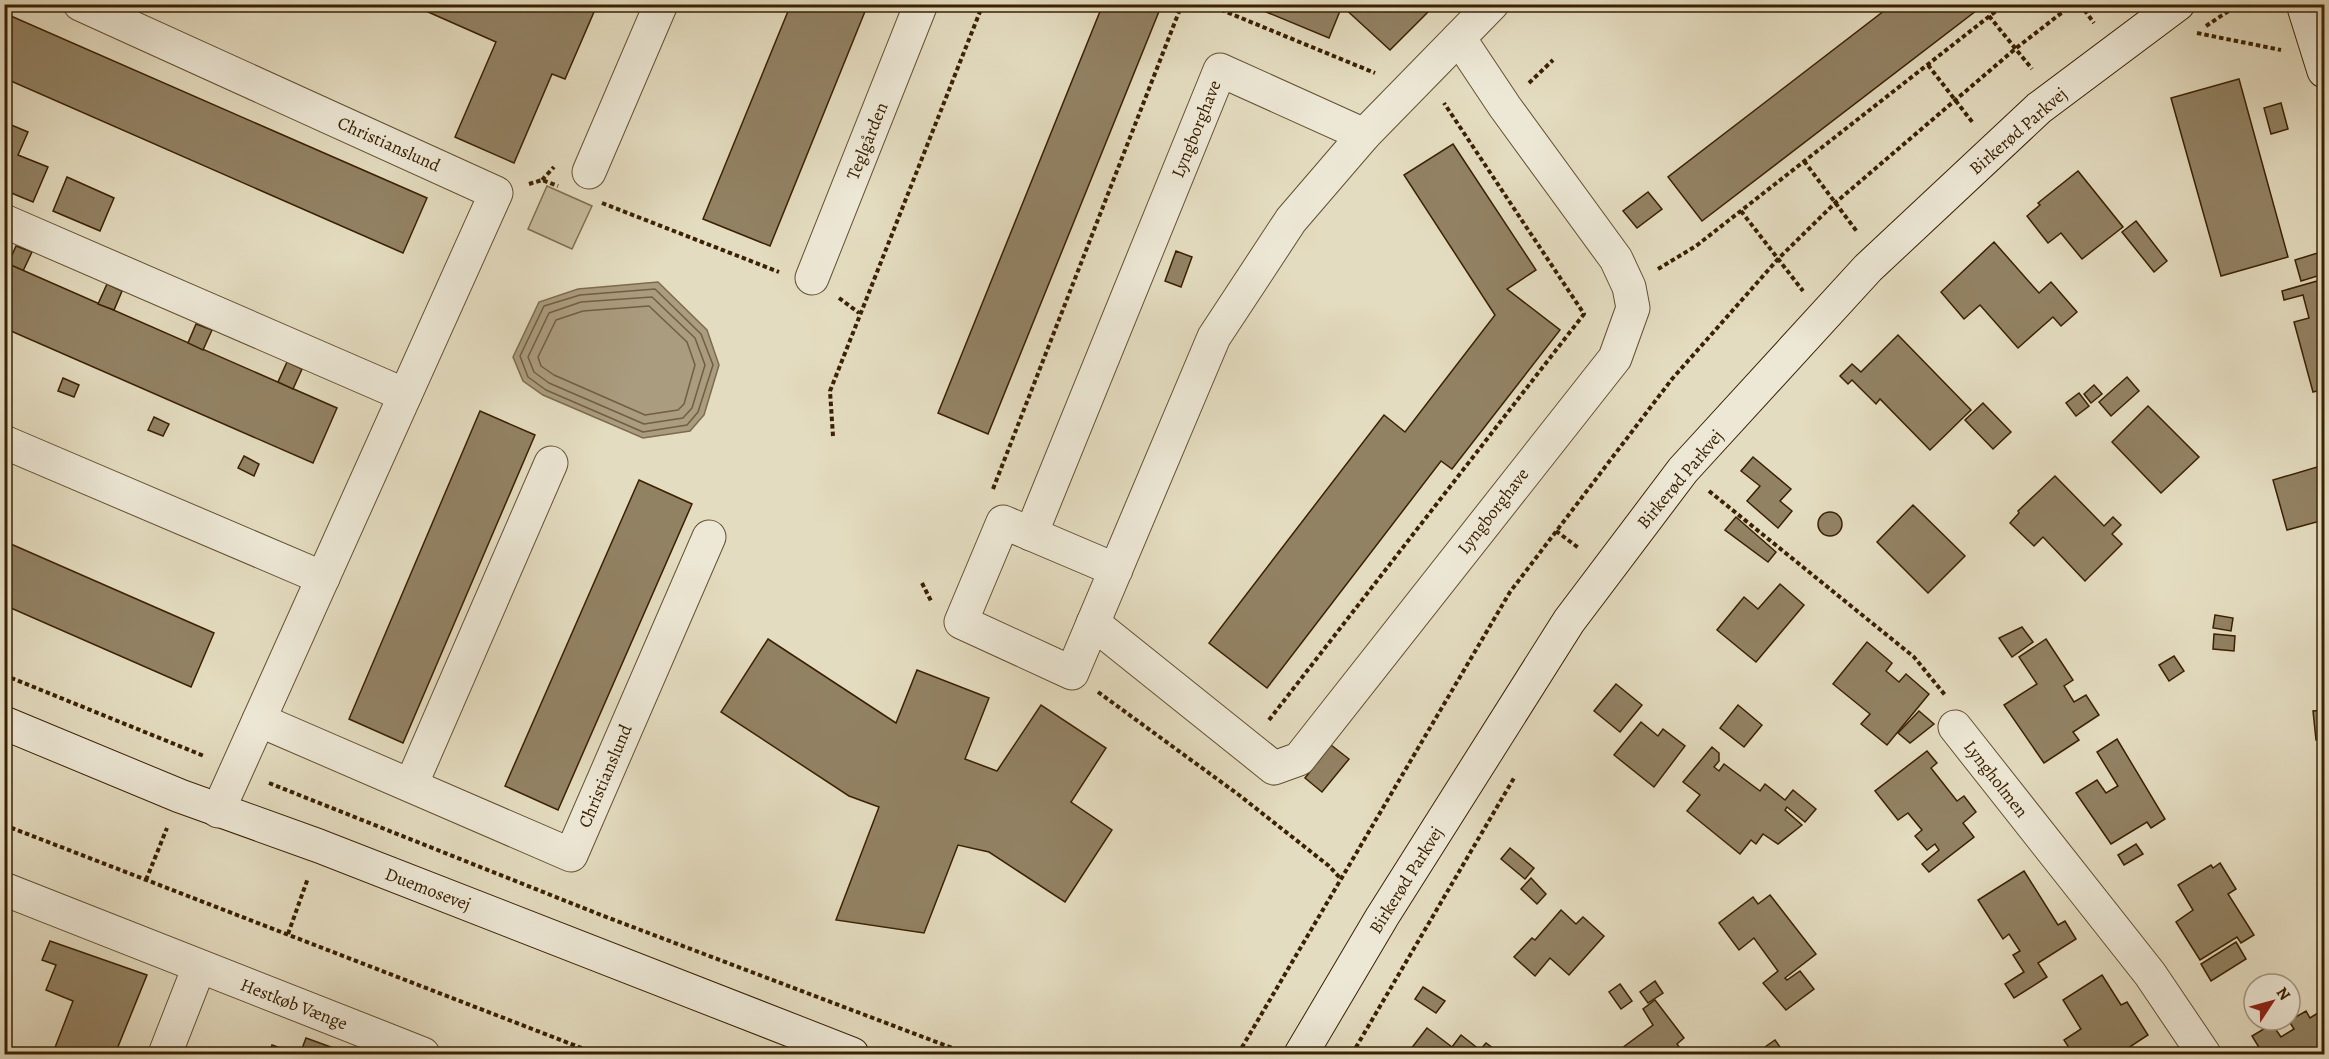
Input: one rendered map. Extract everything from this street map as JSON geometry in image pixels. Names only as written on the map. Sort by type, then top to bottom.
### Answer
[{"type":"street","name":"Christianslund","points":[[80,4],[496,193]]},
{"type":"street","name":"Teglgården","points":[[812,278],[921,4]]},
{"type":"street","points":[[1116,570],[1036,520],[1003,522],[962,622],[1072,673],[1116,570],[1214,338],[1291,220],[1364,135],[1492,4]]},
{"type":"street","name":"Birkerød Parkvej","points":[[1301,1054],[1382,917],[1569,621],[1683,470],[1878,259],[1994,150],[2055,97],[2178,4]]},
{"type":"street","points":[[2303,4],[2323,65]]},
{"type":"street","points":[[583,187],[657,6]]},
{"type":"street","name":"Lyngborghave","points":[[1093,623],[1274,768],[1299,759],[1615,358],[1634,309],[1629,287],[1616,258],[1505,107],[1459,38]]},
{"type":"street","name":"Lyngborghave","points":[[1036,520],[1220,70],[1364,135]]},
{"type":"street","points":[[218,811],[496,193]]},
{"type":"street","points":[[4,221],[405,395]]},
{"type":"street","points":[[4,442],[323,578]]},
{"type":"street","points":[[411,785],[551,463]]},
{"type":"street","name":"Christianslund","points":[[259,720],[571,855],[709,537]]},
{"type":"street","name":"Duemosevej","points":[[4,723],[218,811],[319,846],[852,1054]]},
{"type":"street","name":"Lyngholmen","points":[[1955,727],[2151,974],[2204,1054]]},
{"type":"street","name":"Hestkøb Vænge","points":[[4,889],[423,1054]]},
{"type":"street","points":[[165,1054],[199,967]]},
{"type":"path","points":[[833,436],[830,392],[983,4]]},
{"type":"path","points":[[1036,520],[992,488],[1182,4]]},
{"type":"path","points":[[1207,4],[1417,79],[1584,314],[1248,747]]},
{"type":"path","points":[[1629,287],[1695,246],[2004,4]]},
{"type":"path","points":[[2188,39],[2239,4]]},
{"type":"path","points":[[1989,16],[2055,97]]},
{"type":"path","points":[[2197,32],[2323,65]]},
{"type":"path","points":[[1928,64],[1994,150]]},
{"type":"path","points":[[1804,161],[1878,259]]},
{"type":"path","points":[[496,193],[542,180],[583,187],[768,270],[812,278]]},
{"type":"path","points":[[1741,211],[1824,317]]},
{"type":"path","points":[[1701,499],[1715,482]]},
{"type":"path","name":"Lyngholmen","points":[[1708,490],[1914,657],[1956,709],[1955,727]]},
{"type":"path","points":[[1072,673],[1239,795],[1329,866],[1340,878]]},
{"type":"path","points":[[4,675],[601,915],[968,1054]]},
{"type":"path","points":[[1352,1054],[1515,777]]},
{"type":"path","points":[[146,880],[180,796]]},
{"type":"path","points":[[4,825],[597,1054]]},
{"type":"path","points":[[288,934],[319,846]]},
{"type":"shaded area","points":[[547,186],[592,206],[572,249],[528,229]]},
{"type":"water","points":[[658,282],[707,330],[719,365],[704,415],[690,431],[643,438],[543,395],[523,381],[513,357],[539,302],[578,289]]},
{"type":"building","points":[[410,4],[597,5],[565,79],[552,74],[514,163],[455,137],[496,42]]},
{"type":"building","points":[[791,4],[868,4],[770,246],[703,219]]},
{"type":"building","points":[[1103,4],[1162,4],[988,434],[938,413]]},
{"type":"building","points":[[1247,4],[1436,4],[1390,50],[1342,6],[1329,38]]},
{"type":"building","points":[[1893,4],[1985,4],[1702,221],[1668,177]]},
{"type":"building","points":[[4,13],[427,198],[403,253],[4,78]]},
{"type":"building","points":[[2239,79],[2288,257],[2221,276],[2171,98]]},
{"type":"building","points":[[2281,103],[2288,129],[2271,134],[2264,108]]},
{"type":"building","points":[[4,122],[28,132],[18,155],[48,167],[33,202],[4,190]]},
{"type":"building","points":[[1453,144],[1536,270],[1507,289],[1560,330],[1452,469],[1441,461],[1267,688],[1209,643],[1384,415],[1405,432],[1495,315],[1404,175]]},
{"type":"building","points":[[2078,171],[2123,227],[2082,259],[2061,233],[2048,243],[2027,216],[2040,205],[2038,203]]},
{"type":"building","points":[[67,177],[114,198],[100,231],[53,211]]},
{"type":"building","points":[[1648,192],[1662,209],[1637,228],[1623,211]]},
{"type":"building","points":[[2136,221],[2167,261],[2154,272],[2122,232]]},
{"type":"building","points":[[1994,242],[2039,293],[2051,282],[2077,312],[2061,326],[2053,317],[2018,348],[1980,305],[1964,319],[1941,292]]},
{"type":"building","points":[[16,246],[32,252],[23,271],[8,264]]},
{"type":"building","points":[[1176,251],[1192,257],[1181,287],[1165,281]]},
{"type":"building","points":[[2324,251],[2324,274],[2301,281],[2295,260]]},
{"type":"building","points":[[4,262],[337,408],[313,463],[4,328]]},
{"type":"building","points":[[2324,279],[2324,389],[2313,392],[2294,322],[2309,318],[2303,295],[2284,300],[2282,291]]},
{"type":"building","points":[[107,284],[122,291],[114,310],[98,304]]},
{"type":"building","points":[[196,324],[212,330],[203,350],[188,343]]},
{"type":"building","points":[[1898,335],[1971,410],[1930,450],[1880,399],[1876,404],[1852,380],[1848,384],[1840,376],[1852,364],[1861,372]]},
{"type":"building","points":[[287,362],[302,369],[293,389],[278,382]]},
{"type":"building","points":[[2127,377],[2139,391],[2111,416],[2099,402]]},
{"type":"building","points":[[63,378],[79,385],[74,397],[58,391]]},
{"type":"building","points":[[2094,385],[2102,394],[2091,403],[2084,394]]},
{"type":"building","points":[[2079,393],[2089,406],[2076,416],[2066,403]]},
{"type":"building","points":[[1983,403],[2011,432],[1993,449],[1965,420]]},
{"type":"building","points":[[2148,406],[2199,457],[2161,493],[2112,442]]},
{"type":"building","points":[[480,411],[535,435],[403,743],[349,719]]},
{"type":"building","points":[[154,417],[169,424],[163,436],[148,430]]},
{"type":"building","points":[[244,456],[259,464],[254,476],[238,468]]},
{"type":"building","points":[[1753,457],[1791,489],[1780,501],[1792,511],[1778,528],[1747,501],[1760,486],[1741,471]]},
{"type":"building","points":[[2324,465],[2324,520],[2287,530],[2273,480]]},
{"type":"building","points":[[2055,476],[2104,526],[2113,517],[2121,525],[2112,534],[2122,544],[2085,581],[2043,537],[2034,546],[2010,523],[2019,513],[2018,511]]},
{"type":"building","points":[[639,480],[692,504],[558,810],[505,786]]},
{"type":"building","points":[[1913,505],[1965,556],[1928,593],[1877,542]]},
{"type":"building","points":[[1830,512],[1838,516],[1842,524],[1838,532],[1830,536],[1822,532],[1818,524],[1822,516]]},
{"type":"building","points":[[1736,517],[1776,552],[1768,562],[1725,530]]},
{"type":"building","points":[[4,541],[214,633],[191,687],[4,605]]},
{"type":"building","points":[[1780,584],[1804,605],[1756,662],[1717,630],[1744,597],[1758,609]]},
{"type":"building","points":[[2215,615],[2233,618],[2231,631],[2213,628]]},
{"type":"building","points":[[2022,627],[2033,642],[2012,657],[1999,638]]},
{"type":"building","points":[[2214,634],[2235,636],[2234,651],[2213,649]]},
{"type":"building","points":[[768,639],[896,723],[917,670],[989,698],[965,759],[997,771],[1041,705],[1106,748],[1071,802],[1112,830],[1065,902],[989,852],[958,845],[924,933],[836,920],[879,807],[849,796],[721,712]]},
{"type":"building","points":[[2046,639],[2073,680],[2064,686],[2074,702],[2086,695],[2099,715],[2073,732],[2079,740],[2044,763],[2004,705],[2037,684],[2019,657]]},
{"type":"building","points":[[1867,642],[1892,663],[1886,671],[1899,682],[1906,674],[1929,694],[1887,745],[1861,724],[1870,714],[1833,684]]},
{"type":"building","points":[[2174,656],[2184,671],[2169,681],[2159,665]]},
{"type":"building","points":[[1616,684],[1642,705],[1620,732],[1594,711]]},
{"type":"building","points":[[1738,705],[1762,725],[1744,747],[1720,728]]},
{"type":"building","points":[[2324,710],[2324,739],[2316,740],[2313,711]]},
{"type":"building","points":[[1919,711],[1934,724],[1910,743],[1898,733]]},
{"type":"building","points":[[1641,722],[1658,736],[1663,729],[1685,746],[1654,787],[1614,755]]},
{"type":"building","points":[[2117,739],[2165,819],[2151,828],[2147,822],[2111,844],[2076,793],[2097,780],[2106,793],[2118,786],[2097,752]]},
{"type":"building","points":[[1331,745],[1349,759],[1322,792],[1305,778]]},
{"type":"building","points":[[1712,747],[1719,753],[1719,761],[1714,767],[1719,771],[1724,764],[1760,791],[1765,784],[1785,800],[1793,790],[1816,809],[1805,822],[1787,807],[1785,810],[1802,825],[1778,844],[1763,834],[1756,844],[1751,840],[1740,854],[1687,811],[1700,795],[1683,782]]},
{"type":"building","points":[[1927,751],[1937,763],[1931,768],[1957,801],[1964,796],[1976,812],[1963,823],[1974,837],[1929,872],[1922,864],[1939,850],[1935,844],[1927,850],[1915,836],[1922,830],[1908,813],[1898,820],[1875,791]]},
{"type":"building","points":[[2136,844],[2143,854],[2124,865],[2118,855]]},
{"type":"building","points":[[1510,848],[1534,868],[1525,879],[1501,859]]},
{"type":"building","points":[[2220,863],[2236,889],[2228,894],[2254,935],[2241,943],[2237,937],[2200,960],[2176,922],[2193,910],[2178,885],[2211,865],[2213,868]]},
{"type":"building","points":[[2024,871],[2058,925],[2065,921],[2076,939],[2038,963],[2047,977],[2014,998],[2005,984],[2024,972],[2013,955],[2020,951],[2009,934],[2003,939],[1978,900]]},
{"type":"building","points":[[1531,878],[1546,894],[1537,904],[1521,889]]},
{"type":"building","points":[[1770,895],[1816,954],[1785,978],[1787,980],[1800,971],[1814,989],[1786,1010],[1763,983],[1778,971],[1754,938],[1739,950],[1719,923],[1753,897],[1758,904]]},
{"type":"building","points":[[1561,910],[1576,924],[1583,917],[1604,936],[1569,975],[1550,958],[1535,976],[1514,957],[1532,938],[1535,940]]},
{"type":"building","points":[[50,941],[147,975],[115,1054],[64,1054],[54,1050],[73,1001],[46,990],[56,965],[42,960]]},
{"type":"building","points":[[2236,942],[2246,959],[2211,981],[2201,964]]},
{"type":"building","points":[[2102,975],[2121,1005],[2127,1002],[2148,1035],[2119,1054],[2073,1054],[2064,1040],[2081,1029],[2063,1000]]},
{"type":"building","points":[[1655,981],[1663,993],[1648,1003],[1640,992]]},
{"type":"building","points":[[1620,984],[1632,1001],[1621,1009],[1609,992]]},
{"type":"building","points":[[1423,987],[1445,1001],[1436,1013],[1415,999]]},
{"type":"building","points":[[1655,1000],[1684,1038],[1677,1044],[1684,1054],[1614,1054],[1653,1025],[1643,1009]]},
{"type":"building","points":[[2324,1009],[2324,1054],[2263,1054],[2252,1036],[2259,1032],[2278,1032],[2281,1037],[2289,1032],[2302,1032],[2302,1013],[2306,1011],[2310,1018]]},
{"type":"building","points":[[1427,1028],[1452,1047],[1461,1035],[1480,1050],[1486,1043],[1501,1054],[1407,1054]]},
{"type":"building","points":[[306,1038],[350,1054],[300,1054]]},
{"type":"building","points":[[1775,1040],[1785,1054],[1755,1054]]},
{"type":"building","points":[[272,1045],[297,1054],[269,1054]]}]
